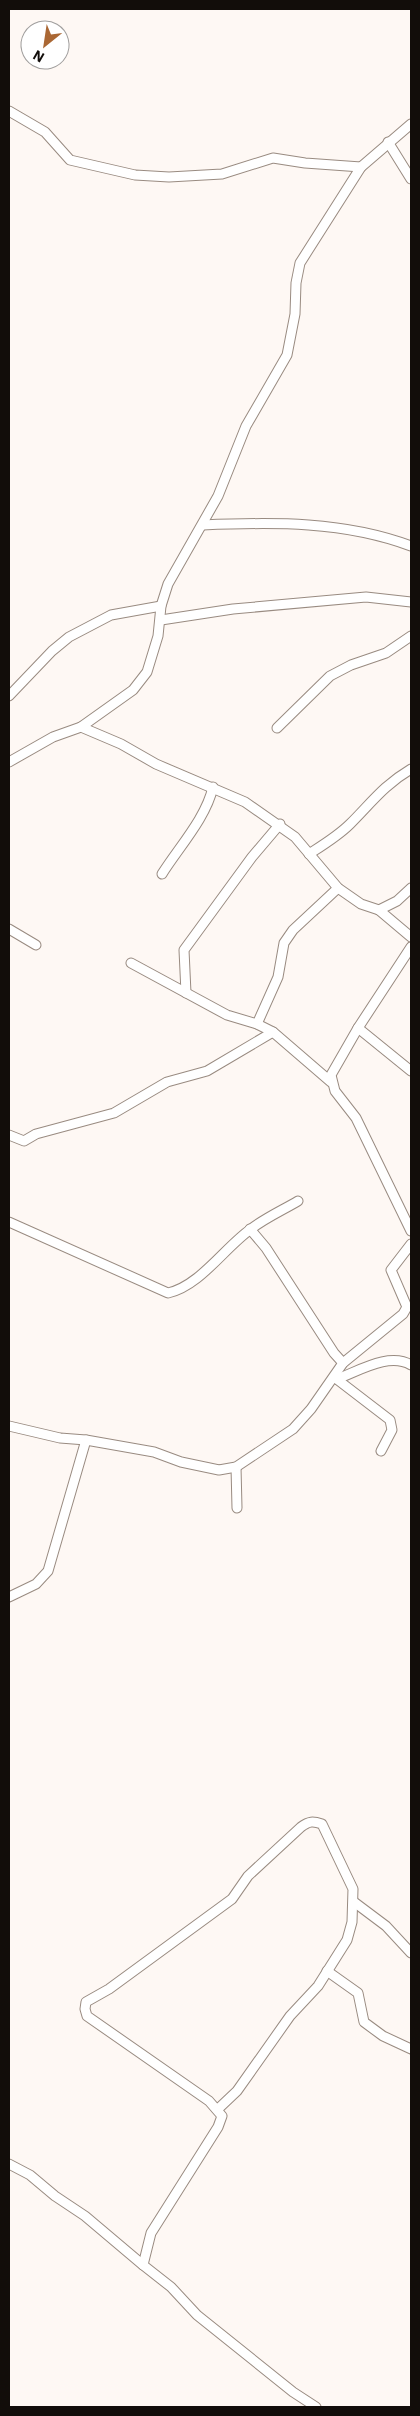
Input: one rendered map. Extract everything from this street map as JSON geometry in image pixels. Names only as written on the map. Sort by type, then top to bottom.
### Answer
[{"type":"street","points":[[9,111],[45,132],[70,160],[135,175],[169,177],[222,174],[273,158],[305,163],[361,167]]},
{"type":"street","points":[[9,762],[53,737],[81,727],[112,706],[139,684],[153,654],[161,606],[175,568],[203,525],[236,455],[246,426],[287,355],[295,314],[296,283],[300,263],[361,167],[411,124]]},
{"type":"street","points":[[388,142],[411,178]]},
{"type":"street","points":[[203,525],[269,522],[317,525],[382,535],[411,546]]},
{"type":"street","points":[[160,620],[233,609],[366,597],[411,602]]},
{"type":"street","points":[[9,696],[52,651],[68,638],[111,616],[161,606]]},
{"type":"street","points":[[277,728],[330,676],[351,665],[386,653],[411,636]]},
{"type":"street","points":[[81,727],[121,744],[156,764],[245,802],[280,824],[295,837],[338,888],[360,904],[379,910],[411,937]]},
{"type":"street","points":[[309,854],[349,825],[382,789],[411,769]]},
{"type":"street","points":[[162,874],[198,820],[211,796],[213,787]]},
{"type":"street","points":[[186,993],[184,950],[252,857],[280,824]]},
{"type":"street","points":[[257,1024],[278,978],[284,943],[294,930],[338,888]]},
{"type":"street","points":[[379,910],[387,908],[407,897],[411,888]]},
{"type":"street","points":[[9,929],[36,945]]},
{"type":"street","points":[[411,947],[358,1028],[331,1074],[331,1082],[335,1091],[356,1118],[411,1231]]},
{"type":"street","points":[[131,963],[227,1015],[257,1024],[273,1032],[331,1082]]},
{"type":"street","points":[[358,1028],[411,1071]]},
{"type":"street","points":[[9,1135],[24,1141],[36,1134],[114,1113],[167,1082],[207,1071],[273,1032]]},
{"type":"street","points":[[9,1222],[168,1293],[177,1291],[216,1262],[250,1229],[298,1201]]},
{"type":"street","points":[[250,1229],[266,1248],[334,1353],[343,1362]]},
{"type":"street","points":[[9,1426],[60,1438],[86,1440],[154,1452],[181,1462],[219,1470],[236,1467],[293,1429],[335,1378],[343,1362],[403,1314],[407,1307],[391,1270],[411,1244]]},
{"type":"street","points":[[335,1378],[398,1359],[411,1365]]},
{"type":"street","points":[[335,1378],[390,1420],[392,1430],[381,1451]]},
{"type":"street","points":[[9,1597],[36,1584],[48,1571],[86,1440]]},
{"type":"street","points":[[236,1467],[237,1508]]},
{"type":"street","points":[[143,2265],[151,2233],[218,2127],[222,2116],[218,2109],[87,2016],[86,2002],[109,1989],[232,1899],[248,1876],[309,1822],[322,1824],[353,1889],[352,1922],[347,1940],[318,1986],[290,2016],[237,2091],[218,2109]]},
{"type":"street","points":[[354,1902],[386,1926],[411,1953]]},
{"type":"street","points":[[327,1971],[358,1993],[364,2022],[383,2036],[411,2049]]},
{"type":"street","points":[[9,2164],[30,2175],[55,2196],[85,2216],[171,2287],[197,2315],[293,2392],[316,2407]]}]
